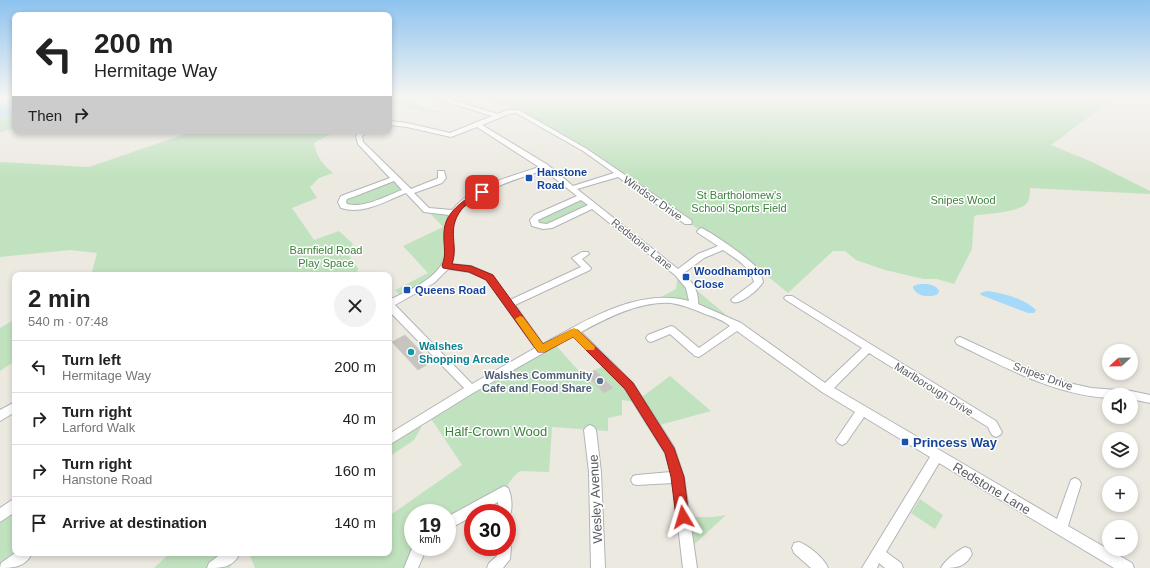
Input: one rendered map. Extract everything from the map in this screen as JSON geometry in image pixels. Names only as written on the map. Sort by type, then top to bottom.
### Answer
[{"type":"street","name":"Windsor Drive","points":[[394,124],[453,134],[481,124]]},
{"type":"street","name":"Windsor Drive","points":[[541,124],[565,137],[688,222]]},
{"type":"street","name":"Redstone Lane","points":[[478,125],[544,167],[573,188],[678,274],[691,288],[694,301],[693,306]]},
{"type":"street","points":[[362,134],[360,136],[360,143],[427,210],[454,214]]},
{"type":"street","points":[[392,303],[435,278],[446,266],[450,252],[448,237],[449,226],[454,214],[465,202],[482,192],[544,167]]},
{"type":"street","points":[[396,178],[350,195],[344,198],[342,202],[348,209],[361,207],[439,181],[442,178],[441,173]]},
{"type":"street","name":"Windsor Drive","points":[[573,188],[619,174]]},
{"type":"street","points":[[583,196],[537,217],[534,220],[535,224],[543,228],[594,205]]},
{"type":"street","points":[[701,231],[746,263],[758,275],[760,282],[736,300]]},
{"type":"street","points":[[678,274],[701,256],[724,247]]},
{"type":"street","points":[[508,304],[587,268],[576,258],[585,254]]},
{"type":"street","points":[[446,266],[471,269],[486,275],[494,282],[508,304],[542,350]]},
{"type":"street","name":"Marlborough Drive","points":[[789,298],[992,424],[996,432]]},
{"type":"street","name":"Redstone Lane","points":[[392,438],[428,414],[574,332],[610,314],[646,303],[664,300],[693,306],[712,312],[738,325],[826,389],[936,456],[1127,568]]},
{"type":"street","points":[[392,308],[471,389]]},
{"type":"street","points":[[651,338],[671,330],[700,353],[738,325]]},
{"type":"street","points":[[574,332],[629,386],[670,451],[678,477],[690,568]]},
{"type":"street","name":"Snipes Drive","points":[[960,341],[1002,361],[1060,384],[1086,391],[1102,392]]},
{"type":"street","points":[[826,389],[868,348]]},
{"type":"street","name":"Snipes Drive","points":[[1138,396],[1150,399]]},
{"type":"street","points":[[0,416],[12,408]]},
{"type":"street","points":[[842,440],[862,411]]},
{"type":"street","name":"Wesley Avenue","points":[[590,430],[595,472],[598,568]]},
{"type":"street","points":[[869,568],[936,456]]},
{"type":"street","points":[[637,480],[678,477]]},
{"type":"street","points":[[1060,528],[1075,484]]},
{"type":"street","points":[[483,504],[504,492],[504,504]]},
{"type":"street","points":[[0,516],[12,506]]},
{"type":"street","points":[[799,548],[821,568]]},
{"type":"street","points":[[878,554],[896,568]]},
{"type":"street","points":[[948,568],[965,554]]},
{"type":"street","points":[[6,568],[21,556]]},
{"type":"street","points":[[214,568],[229,556]]},
{"type":"street","points":[[411,568],[416,556]]},
{"type":"street","points":[[494,568],[503,559],[503,556]]},
{"type":"green space","points":[[0,124],[12,124],[12,129],[0,132]]},
{"type":"green space","points":[[541,124],[1080,124],[1051,145],[1090,161],[1150,191],[1150,194],[1030,188],[1029,200],[1018,209],[976,215],[974,217],[972,249],[954,284],[937,279],[924,279],[885,270],[856,260],[845,251],[833,251],[788,293],[766,275],[761,273],[742,255],[738,257],[585,150]]},
{"type":"green space","name":"Barnfield Road Play Space","points":[[185,134],[330,134],[314,143],[320,160],[333,173],[319,178],[310,187],[317,198],[292,208],[314,240],[339,231],[353,244],[347,253],[358,268],[357,272],[92,272],[97,253],[70,250],[0,257],[0,162],[89,167]]},
{"type":"green space","points":[[396,178],[408,190],[361,207],[348,209],[344,198]]},
{"type":"green space","points":[[580,200],[587,204],[587,206],[547,225],[540,225],[537,220]]},
{"type":"green space","points":[[427,210],[454,213],[446,266],[402,298],[395,290],[428,273],[403,246],[443,227]]},
{"type":"green space","points":[[678,273],[738,325],[693,306],[660,300],[661,297],[676,289]]},
{"type":"green space","points":[[12,321],[12,363],[0,371],[0,328]]},
{"type":"green space","name":"Half-Crown Wood","points":[[554,343],[577,369],[587,375],[604,393],[612,388],[595,370],[603,366],[636,402],[622,400],[622,415],[608,418],[608,431],[552,427],[549,472],[520,471],[508,485],[505,495],[505,504],[464,504],[464,514],[456,519],[456,504],[406,504],[462,465],[428,414]]},
{"type":"green space","points":[[670,376],[711,411],[660,425],[642,397]]},
{"type":"green space","points":[[420,419],[421,428],[414,440],[392,455],[392,438]]},
{"type":"green space","points":[[920,499],[943,515],[935,529],[911,513]]},
{"type":"green space","points":[[12,506],[12,556],[21,556],[6,568],[0,568],[0,516]]},
{"type":"green space","name":"Half-Crown Wood","points":[[404,506],[404,556],[410,556],[405,568],[255,568],[250,556],[392,556],[392,514]]},
{"type":"green space","points":[[726,515],[687,551],[683,517],[713,517]]},
{"type":"green space","points":[[167,556],[229,556],[228,557],[231,565],[230,568],[154,568]]},
{"type":"water","points":[[929,284],[936,287],[939,291],[938,294],[931,296],[921,295],[913,288],[913,286]]},
{"type":"water","points":[[988,291],[1014,297],[1036,310],[1034,313],[1028,313],[981,295],[980,293]]},
{"type":"building","name":"Walshes Shopping Arcade","points":[[405,335],[431,362],[418,370],[392,342]]},
{"type":"building","name":"Walshes Community Cafe and Food Share","points":[[595,370],[613,388],[604,393],[587,375]]},
{"type":"slow traffic","points":[[520,319],[542,350],[574,332],[590,347]]},
{"type":"place","name":"Hanstone Road","points":[[529,178]]},
{"type":"place","name":"Woodhampton Close","points":[[686,277]]},
{"type":"place","name":"Queens Road","points":[[407,290]]},
{"type":"place","name":"Walshes Shopping Arcade","points":[[411,352]]},
{"type":"place","name":"Walshes Community Cafe and Food Share","points":[[600,381]]},
{"type":"place","name":"Princess Way","points":[[905,442]]},
{"type":"route","points":[[482,192],[459,207],[451,220],[448,232],[450,256],[449,262],[446,266],[471,269],[489,277],[542,350],[574,332],[629,386],[640,401],[670,451],[678,477],[683,517]]},
{"type":"park label","name":"Snipes Wood","points":[[963,200]]},
{"type":"park label","name":"St Bartholomew's School Sports Field","points":[[739,201]]}]
